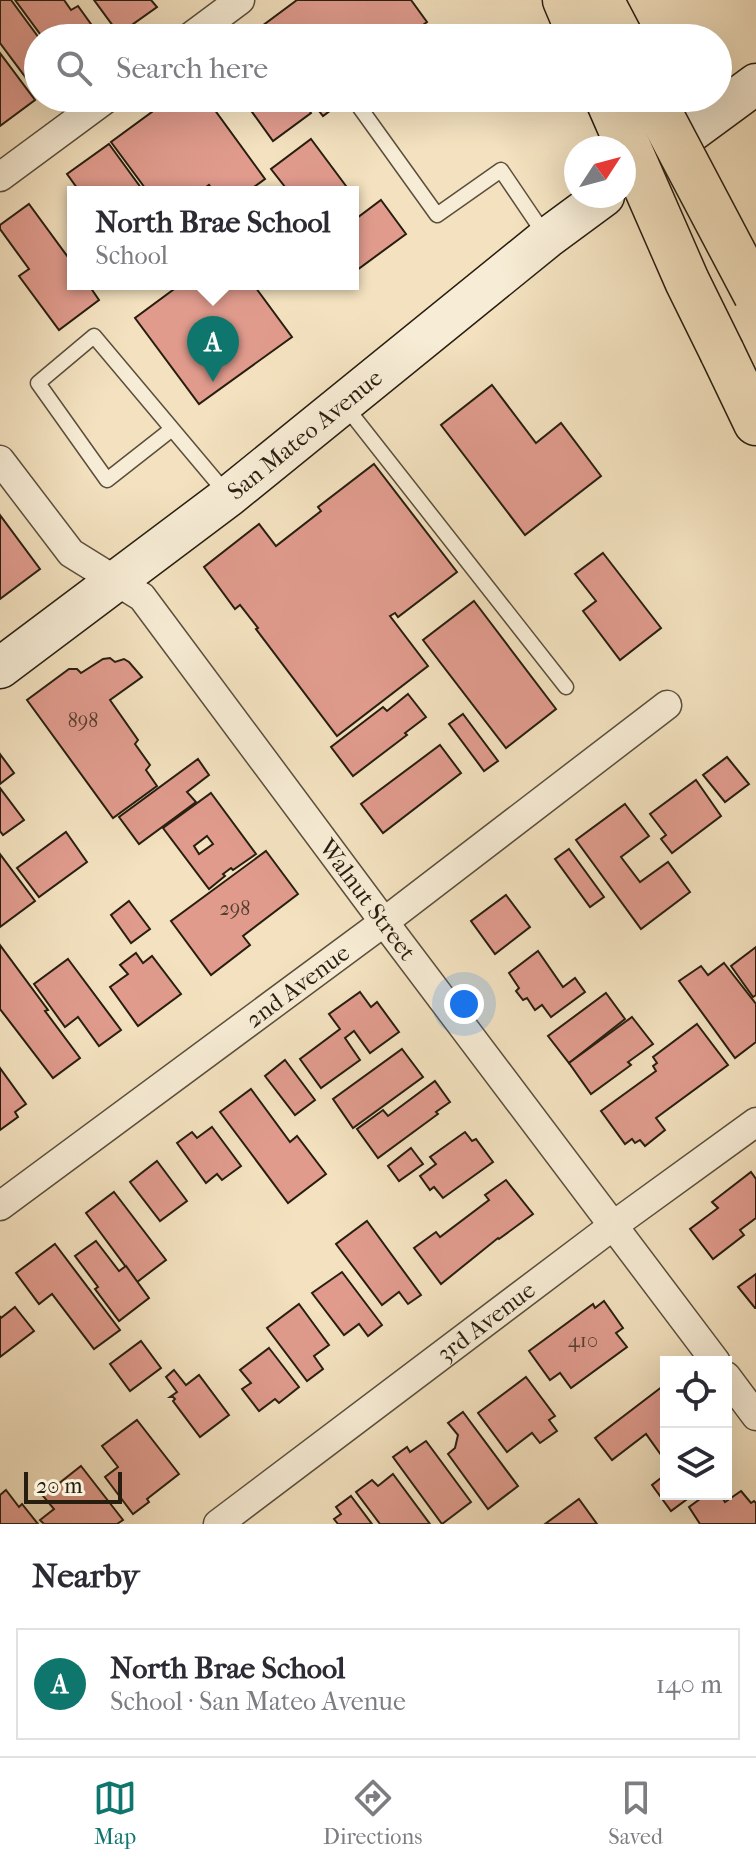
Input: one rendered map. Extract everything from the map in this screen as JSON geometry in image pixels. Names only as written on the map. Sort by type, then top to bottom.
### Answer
[{"type":"highway","points":[[565,0],[575,24]]},
{"type":"highway","points":[[601,0],[614,24]]},
{"type":"highway","points":[[613,112],[687,281],[756,423]]},
{"type":"highway","points":[[659,112],[756,295]]},
{"type":"main road","points":[[732,102],[756,84]]},
{"type":"main road","points":[[636,172],[718,112]]},
{"type":"main road","name":"San Mateo Avenue","points":[[0,668],[229,496],[588,208]]},
{"type":"street","points":[[208,24],[240,0]]},
{"type":"street","points":[[0,177],[88,112]]},
{"type":"street","name":"Walnut Street","points":[[0,460],[71,553],[142,597],[712,1356]]},
{"type":"street","name":"2nd Avenue","points":[[0,1206],[384,922],[667,705]]},
{"type":"street","name":"3rd Avenue","points":[[218,1524],[614,1225],[756,1122]]},
{"type":"street","points":[[732,1384],[756,1416]]},
{"type":"lane","points":[[363,112],[437,215],[501,170],[547,238]]},
{"type":"lane","points":[[172,429],[107,480],[38,383],[94,336],[229,496]]},
{"type":"lane","points":[[343,404],[566,687]]},
{"type":"building","points":[[0,0],[11,0],[29,24],[24,24],[24,75],[0,43]]},
{"type":"building","points":[[15,0],[64,0],[71,10],[78,6],[91,24],[33,24]]},
{"type":"building","points":[[94,0],[151,0],[157,7],[133,24],[112,24]]},
{"type":"building","points":[[297,0],[411,0],[427,22],[424,24],[265,24]]},
{"type":"building","points":[[0,53],[24,85],[24,108],[0,126]]},
{"type":"building","points":[[152,112],[216,112],[265,179],[255,186],[144,186],[111,142]]},
{"type":"building","points":[[252,112],[311,113],[273,141]]},
{"type":"building","points":[[311,139],[346,186],[284,186],[271,169]]},
{"type":"building","points":[[109,144],[140,186],[76,186],[67,174]]},
{"type":"building","points":[[381,200],[406,234],[359,269],[359,216]]},
{"type":"building","points":[[29,204],[67,256],[67,290],[92,290],[99,300],[59,330],[19,276],[29,269],[0,225]]},
{"type":"building","points":[[173,290],[257,290],[292,337],[199,404],[135,318]]},
{"type":"building","points":[[492,385],[536,443],[561,423],[601,476],[525,535],[441,425]]},
{"type":"building","points":[[374,464],[457,572],[398,617],[395,613],[390,616],[428,666],[337,736],[240,605],[235,609],[204,567],[259,524],[276,546],[321,511],[318,507]]},
{"type":"building","points":[[0,515],[40,569],[0,599]]},
{"type":"building","points":[[603,553],[661,628],[620,660],[583,611],[596,601],[575,574]]},
{"type":"building","points":[[474,601],[556,709],[506,748],[423,640]]},
{"type":"building","points":[[110,658],[115,662],[124,659],[142,677],[110,700],[138,740],[135,744],[150,765],[146,770],[157,786],[113,818],[27,700],[69,669],[77,669],[81,673]]},
{"type":"building","points":[[408,694],[426,717],[353,776],[331,747],[383,707],[387,711]]},
{"type":"building","points":[[463,714],[498,761],[484,771],[449,724]]},
{"type":"building","points":[[440,745],[461,773],[383,833],[361,804]]},
{"type":"building","points":[[0,754],[14,773],[0,784]]},
{"type":"building","points":[[727,757],[749,784],[725,802],[703,775]]},
{"type":"building","points":[[198,759],[209,775],[187,792],[196,802],[139,844],[119,817]]},
{"type":"building","points":[[696,780],[721,816],[672,853],[661,839],[666,835],[650,814]]},
{"type":"building","points":[[0,788],[24,820],[3,835],[0,831]]},
{"type":"building","points":[[211,793],[256,854],[233,870],[231,868],[209,889],[163,828]],"holes":[[[207,836],[213,844],[199,854],[194,846]]]},
{"type":"building","points":[[625,804],[649,836],[621,857],[640,882],[668,862],[690,892],[641,929],[576,840]]},
{"type":"building","points":[[66,832],[87,862],[39,897],[17,868]]},
{"type":"building","points":[[569,849],[604,897],[590,907],[555,859]]},
{"type":"building","points":[[266,851],[298,894],[243,936],[250,945],[211,975],[171,921]]},
{"type":"building","points":[[0,854],[35,901],[0,927]]},
{"type":"building","points":[[506,895],[530,927],[495,954],[471,921]]},
{"type":"building","points":[[129,901],[150,929],[131,943],[111,915]]},
{"type":"building","points":[[0,945],[80,1058],[53,1078],[0,1009]]},
{"type":"building","points":[[756,947],[756,995],[753,997],[731,966]]},
{"type":"building","points":[[538,951],[563,987],[575,978],[585,992],[551,1017],[542,1005],[535,1010],[527,998],[523,1000],[509,973]]},
{"type":"building","points":[[136,953],[143,963],[152,956],[181,994],[138,1026],[110,987],[128,974],[120,965]]},
{"type":"building","points":[[68,959],[121,1030],[99,1046],[78,1017],[65,1027],[34,984]]},
{"type":"building","points":[[724,963],[756,1004],[756,1042],[735,1058],[679,981],[701,966],[708,975]]},
{"type":"building","points":[[360,992],[371,1007],[377,1002],[399,1032],[370,1053],[354,1031],[345,1038],[360,1060],[321,1088],[300,1059],[340,1029],[329,1014]]},
{"type":"building","points":[[606,993],[625,1019],[569,1063],[548,1036]]},
{"type":"building","points":[[632,1017],[653,1044],[628,1062],[631,1065],[591,1094],[569,1063]]},
{"type":"building","points":[[697,1024],[728,1065],[656,1118],[665,1130],[645,1146],[640,1140],[635,1143],[632,1139],[625,1144],[601,1111],[656,1071],[653,1066],[657,1063],[653,1057]]},
{"type":"building","points":[[402,1049],[423,1077],[353,1128],[333,1099]]},
{"type":"building","points":[[285,1060],[315,1100],[295,1115],[265,1076]]},
{"type":"building","points":[[0,1068],[26,1104],[15,1112],[18,1117],[0,1130]]},
{"type":"building","points":[[435,1081],[450,1102],[378,1158],[357,1129],[383,1110],[388,1116]]},
{"type":"building","points":[[251,1089],[290,1142],[297,1136],[326,1174],[288,1203],[220,1112]]},
{"type":"building","points":[[212,1127],[241,1166],[222,1180],[217,1174],[206,1183],[177,1143],[192,1132],[197,1138]]},
{"type":"building","points":[[465,1132],[472,1141],[476,1139],[493,1162],[443,1198],[434,1187],[430,1190],[420,1176],[436,1164],[430,1157]]},
{"type":"building","points":[[411,1148],[423,1164],[399,1181],[388,1166]]},
{"type":"building","points":[[157,1161],[187,1201],[160,1221],[130,1182]]},
{"type":"building","points":[[751,1172],[756,1179],[756,1218],[740,1230],[744,1235],[713,1259],[690,1229],[718,1208],[712,1202]]},
{"type":"building","points":[[506,1180],[533,1214],[441,1284],[414,1248],[436,1232],[440,1237],[489,1200],[485,1195]]},
{"type":"building","points":[[114,1192],[166,1260],[137,1282],[86,1213]]},
{"type":"building","points":[[367,1221],[421,1295],[408,1304],[399,1292],[382,1305],[336,1244]]},
{"type":"building","points":[[96,1241],[119,1271],[126,1266],[149,1298],[119,1321],[75,1256]]},
{"type":"building","points":[[55,1244],[120,1330],[94,1349],[52,1294],[39,1304],[16,1273]]},
{"type":"building","points":[[342,1272],[382,1325],[368,1336],[359,1324],[344,1335],[312,1293]]},
{"type":"building","points":[[756,1274],[756,1308],[755,1308],[738,1287]]},
{"type":"building","points":[[604,1301],[623,1328],[616,1333],[627,1347],[571,1388],[560,1373],[550,1380],[529,1351],[593,1304],[595,1308]]},
{"type":"building","points":[[299,1304],[329,1345],[314,1356],[323,1369],[307,1381],[267,1328]]},
{"type":"building","points":[[15,1307],[34,1331],[0,1357],[0,1316]]},
{"type":"building","points":[[141,1341],[161,1368],[130,1391],[110,1364]]},
{"type":"building","points":[[269,1348],[299,1387],[279,1403],[275,1399],[259,1411],[242,1389],[251,1383],[240,1370]]},
{"type":"building","points":[[174,1370],[186,1385],[199,1375],[229,1415],[200,1437],[173,1401],[175,1399],[170,1397],[177,1392],[166,1377]]},
{"type":"building","points":[[526,1377],[555,1416],[549,1420],[557,1431],[540,1443],[532,1433],[507,1452],[478,1413]]},
{"type":"building","points":[[660,1388],[660,1454],[646,1434],[612,1460],[595,1438]]},
{"type":"building","points":[[463,1412],[518,1486],[488,1509],[448,1454],[455,1448],[458,1435],[448,1423]]},
{"type":"building","points":[[137,1420],[179,1474],[133,1514],[105,1477],[118,1467],[102,1446]]},
{"type":"building","points":[[426,1441],[471,1502],[442,1524],[393,1457],[407,1447],[410,1452]]},
{"type":"building","points":[[81,1466],[123,1520],[117,1524],[44,1524],[40,1520],[54,1509],[43,1496]]},
{"type":"building","points":[[393,1474],[430,1524],[380,1524],[356,1492],[372,1480],[378,1486]]},
{"type":"building","points":[[660,1479],[660,1496],[652,1485]]},
{"type":"building","points":[[6,1490],[38,1524],[0,1524],[0,1495]]},
{"type":"building","points":[[741,1491],[751,1503],[756,1503],[756,1524],[700,1524],[689,1507],[699,1500],[725,1502]]},
{"type":"building","points":[[351,1496],[372,1524],[338,1524],[334,1519],[341,1514],[336,1507]]},
{"type":"building","points":[[579,1499],[597,1524],[545,1524]]},
{"type":"building","points":[[663,1500],[686,1500],[671,1511]]},
{"type":"place","name":"North Brae School","points":[[213,382]]}]
